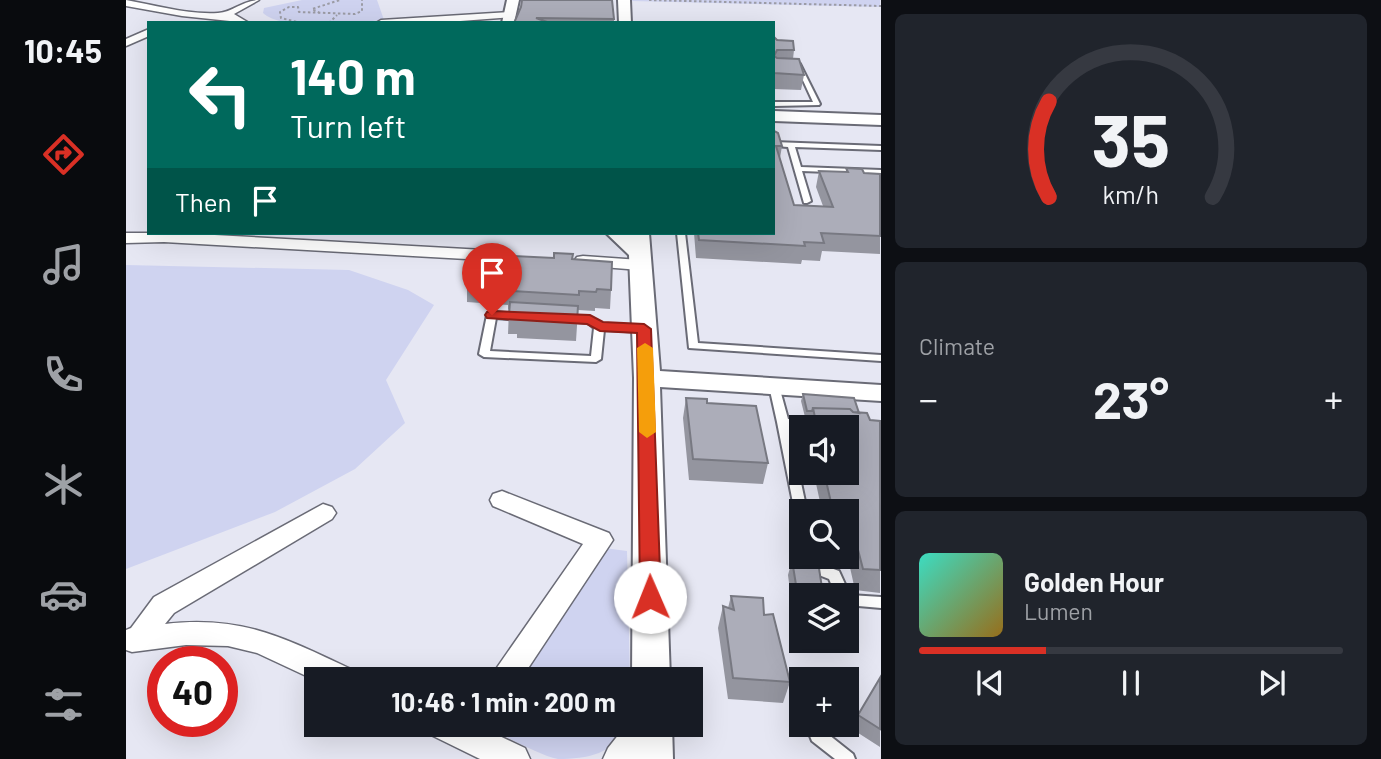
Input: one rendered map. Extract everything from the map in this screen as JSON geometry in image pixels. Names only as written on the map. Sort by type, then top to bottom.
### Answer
[{"type":"street","points":[[222,16],[254,0]]},
{"type":"street","points":[[446,21],[511,19],[513,0]]},
{"type":"street","points":[[624,0],[625,21]]},
{"type":"street","points":[[126,3],[222,16],[238,21]]},
{"type":"street","points":[[175,21],[211,5],[201,3]]},
{"type":"street","points":[[126,29],[147,32]]},
{"type":"street","points":[[126,43],[147,33]]},
{"type":"street","points":[[775,116],[880,120]]},
{"type":"street","points":[[619,235],[640,250]]},
{"type":"street","points":[[126,238],[164,237],[518,257]]},
{"type":"street","points":[[559,260],[640,250]]},
{"type":"street","points":[[640,250],[647,378],[651,667]]},
{"type":"street","points":[[647,378],[880,393]]},
{"type":"street","points":[[502,500],[600,540],[513,667]]},
{"type":"street","points":[[133,640],[164,605],[323,513]]},
{"type":"street","points":[[133,640],[204,633],[240,636],[316,667]]},
{"type":"street","points":[[474,737],[514,759]]},
{"type":"street","points":[[619,759],[637,737]]},
{"type":"street","points":[[652,737],[653,759]]},
{"type":"lane","points":[[775,104],[817,104],[796,62]]},
{"type":"lane","points":[[787,70],[800,70]]},
{"type":"lane","points":[[775,144],[880,148]]},
{"type":"lane","points":[[790,145],[807,201]]},
{"type":"lane","points":[[798,169],[880,172]]},
{"type":"lane","points":[[681,235],[693,346],[880,358]]},
{"type":"lane","points":[[534,317],[492,315],[484,354],[596,359],[600,327]]},
{"type":"lane","points":[[548,318],[590,320],[600,327],[644,329]]},
{"type":"lane","points":[[774,386],[798,499]]},
{"type":"lane","points":[[783,422],[789,422]]},
{"type":"lane","points":[[819,569],[834,575],[838,583]]},
{"type":"lane","points":[[859,601],[880,603]]},
{"type":"lane","points":[[819,737],[847,759]]},
{"type":"path","points":[[329,14],[312,9],[340,0]]},
{"type":"path","points":[[293,21],[281,18],[280,12],[298,7],[302,13],[360,13],[362,0]]},
{"type":"path","points":[[649,0],[880,6]]},
{"type":"path","points":[[331,21],[338,14]]},
{"type":"shaded area","points":[[302,0],[377,0],[384,20],[282,21],[263,13],[264,8]]},
{"type":"shaded area","points":[[632,0],[880,0],[880,7],[632,1]]},
{"type":"shaded area","points":[[126,265],[349,270],[408,290],[434,305],[386,380],[405,423],[355,469],[275,512],[126,569]]},
{"type":"shaded area","points":[[604,548],[627,551],[630,667],[522,667]]},
{"type":"shaded area","points":[[506,737],[620,737],[608,749],[579,758],[558,759]]},
{"type":"building","points":[[522,0],[612,0],[614,19],[536,18],[544,21],[515,21]]},
{"type":"building","points":[[775,38],[793,41],[794,50],[777,50],[775,54]]},
{"type":"building","points":[[775,57],[799,59],[804,75],[775,73]]},
{"type":"building","points":[[775,132],[782,146],[776,146],[794,205],[833,207],[819,171],[848,172],[846,168],[880,174],[880,236],[821,233],[824,243],[804,242],[805,246],[699,240],[698,235],[775,235]]},
{"type":"building","points":[[554,253],[573,254],[572,259],[612,262],[611,290],[579,291],[579,295],[512,291],[508,290],[509,286],[467,283],[475,254],[554,258]]},
{"type":"building","points":[[510,302],[578,306],[577,322],[517,319],[517,315],[509,315]]},
{"type":"building","points":[[803,394],[854,398],[859,413],[850,409],[813,408],[812,411],[807,411]]},
{"type":"building","points":[[686,398],[707,399],[707,403],[756,406],[768,463],[693,459]]},
{"type":"building","points":[[813,408],[850,409],[853,412],[867,413],[870,420],[880,421],[880,570],[863,569],[859,554],[859,499],[830,499],[827,485],[859,485],[859,415],[814,415]]},
{"type":"building","points":[[793,569],[819,569],[821,583],[796,583]]},
{"type":"building","points":[[731,596],[763,598],[764,615],[773,614],[789,682],[733,678],[723,606],[734,610]]},
{"type":"building","points":[[880,678],[880,729],[859,713]]},
{"type":"slow traffic","points":[[645,348],[647,432]]},
{"type":"route","points":[[492,315],[590,320],[600,327],[644,329],[650,597]]}]
